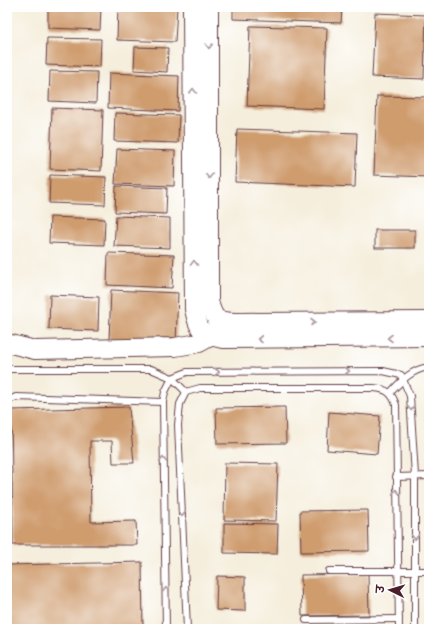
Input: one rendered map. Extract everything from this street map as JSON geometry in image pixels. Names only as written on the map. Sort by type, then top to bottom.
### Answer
[{"type":"street","points":[[192,7],[201,115],[209,301],[213,315],[219,321],[421,329]]},
{"type":"street","points":[[209,7],[201,115],[194,309],[198,325],[204,334],[210,337],[224,339],[421,329]]},
{"type":"street","points":[[7,343],[35,350],[175,347],[199,343],[210,337],[219,321]]},
{"type":"lane","points":[[390,393],[404,379],[416,370],[429,367]]},
{"type":"lane","points":[[7,369],[135,368],[160,372],[172,378],[186,392]]},
{"type":"lane","points":[[166,629],[163,402],[165,392],[172,378],[188,372],[383,371],[397,373],[404,379],[410,396],[415,476],[415,629]]},
{"type":"lane","points":[[187,629],[178,425],[180,404],[186,392],[200,388],[374,388],[384,389],[393,395],[396,405],[399,629]]},
{"type":"lane","points":[[7,401],[16,397],[163,402]]},
{"type":"lane","points":[[396,477],[429,476]]},
{"type":"lane","points":[[329,571],[429,571]]},
{"type":"lane","points":[[306,620],[399,619]]},
{"type":"building","points":[[48,7],[101,7],[100,30],[48,28]]},
{"type":"building","points":[[118,7],[177,7],[175,42],[117,40]]},
{"type":"building","points":[[233,7],[342,7],[341,23],[233,19]]},
{"type":"building","points":[[375,13],[426,15],[424,79],[372,77]]},
{"type":"building","points":[[250,26],[327,28],[324,109],[247,106]]},
{"type":"building","points":[[47,38],[101,39],[100,67],[46,65]]},
{"type":"building","points":[[135,47],[168,48],[167,72],[134,70]]},
{"type":"building","points":[[50,71],[97,72],[96,103],[49,101]]},
{"type":"building","points":[[109,73],[179,76],[178,111],[108,108]]},
{"type":"building","points":[[377,96],[429,97],[429,177],[374,175]]},
{"type":"building","points":[[52,108],[103,110],[101,171],[50,169]]},
{"type":"building","points":[[115,113],[179,115],[178,143],[114,141]]},
{"type":"building","points":[[237,129],[357,133],[355,187],[235,182]]},
{"type":"building","points":[[117,149],[175,151],[174,186],[115,184]]},
{"type":"building","points":[[50,175],[106,177],[105,205],[49,203]]},
{"type":"building","points":[[116,186],[167,188],[166,214],[115,212]]},
{"type":"building","points":[[116,216],[170,218],[170,248],[114,246]]},
{"type":"building","points":[[50,217],[105,219],[104,245],[49,243]]},
{"type":"building","points":[[375,230],[415,230],[415,248],[375,248]]},
{"type":"building","points":[[108,253],[174,255],[172,288],[107,285]]},
{"type":"building","points":[[111,290],[178,293],[176,342],[109,340]]},
{"type":"building","points":[[50,295],[99,297],[98,331],[49,329]]},
{"type":"building","points":[[129,407],[134,463],[113,463],[112,441],[90,441],[91,522],[136,521],[137,545],[13,545],[11,410]]},
{"type":"building","points":[[285,407],[286,443],[217,444],[216,408]]},
{"type":"building","points":[[329,412],[380,416],[377,454],[327,450]]},
{"type":"building","points":[[225,463],[278,464],[276,521],[224,520]]},
{"type":"building","points":[[368,510],[369,551],[301,552],[300,511]]},
{"type":"building","points":[[224,523],[278,524],[277,554],[224,553]]},
{"type":"building","points":[[142,562],[143,629],[7,629],[7,565]]},
{"type":"building","points":[[368,574],[369,615],[302,616],[301,575]]},
{"type":"building","points":[[217,576],[245,577],[245,611],[216,610]]},
{"type":"building","points":[[370,626],[370,629],[299,629],[299,627]]},
{"type":"building","points":[[285,627],[285,629],[258,629],[258,628]]}]
